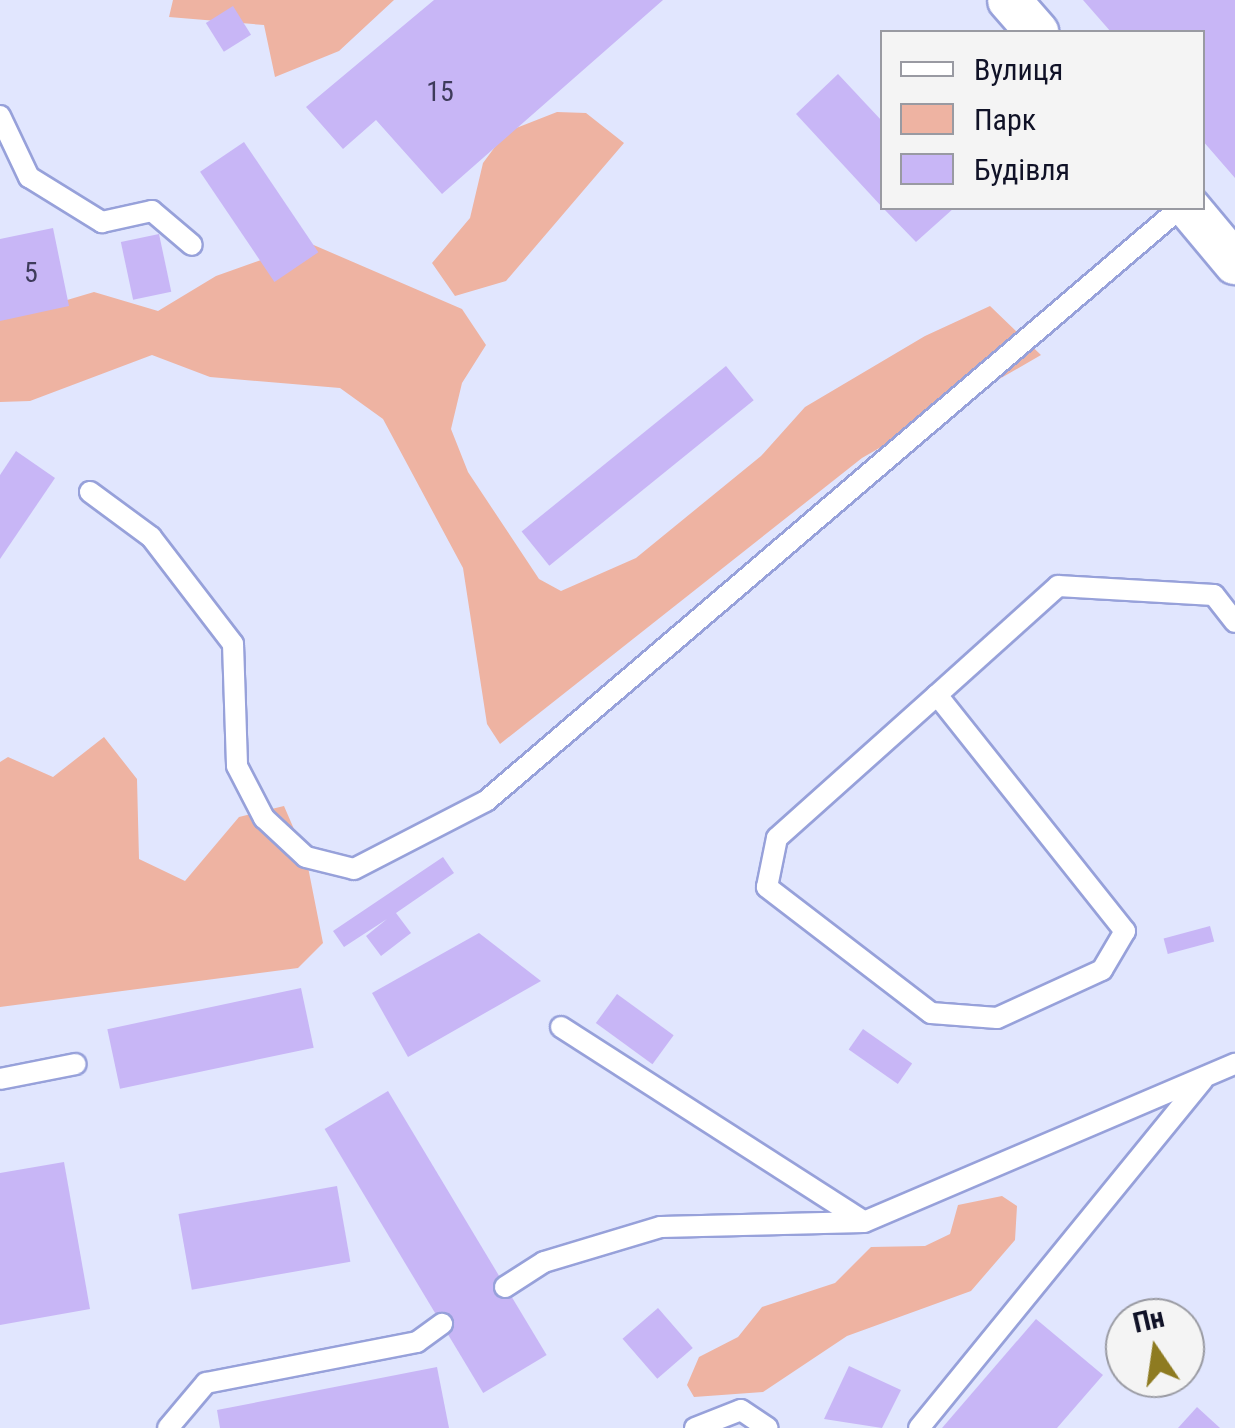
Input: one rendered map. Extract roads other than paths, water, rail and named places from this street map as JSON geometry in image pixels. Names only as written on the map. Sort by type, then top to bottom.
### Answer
[{"type":"street","points":[[1009,0],[1035,30]]},
{"type":"street","points":[[1191,210],[1235,263]]},
{"type":"lane","points":[[0,116],[28,176],[102,222],[152,211],[192,245]]},
{"type":"lane","points":[[90,492],[151,538],[232,644],[237,766],[264,818],[306,856],[354,869],[486,801],[1178,210]]},
{"type":"lane","points":[[937,694],[1125,930],[1102,970],[997,1018],[931,1013],[767,887],[777,838],[937,694],[1058,586],[1214,595],[1235,622]]},
{"type":"lane","points":[[561,1027],[864,1222]]},
{"type":"lane","points":[[0,1078],[76,1064]]},
{"type":"lane","points":[[505,1287],[544,1262],[661,1227],[864,1222],[1235,1064]]},
{"type":"lane","points":[[918,1428],[1204,1078]]},
{"type":"lane","points":[[168,1428],[206,1383],[418,1342],[442,1324]]},
{"type":"lane","points":[[694,1428],[740,1410],[768,1428]]}]
